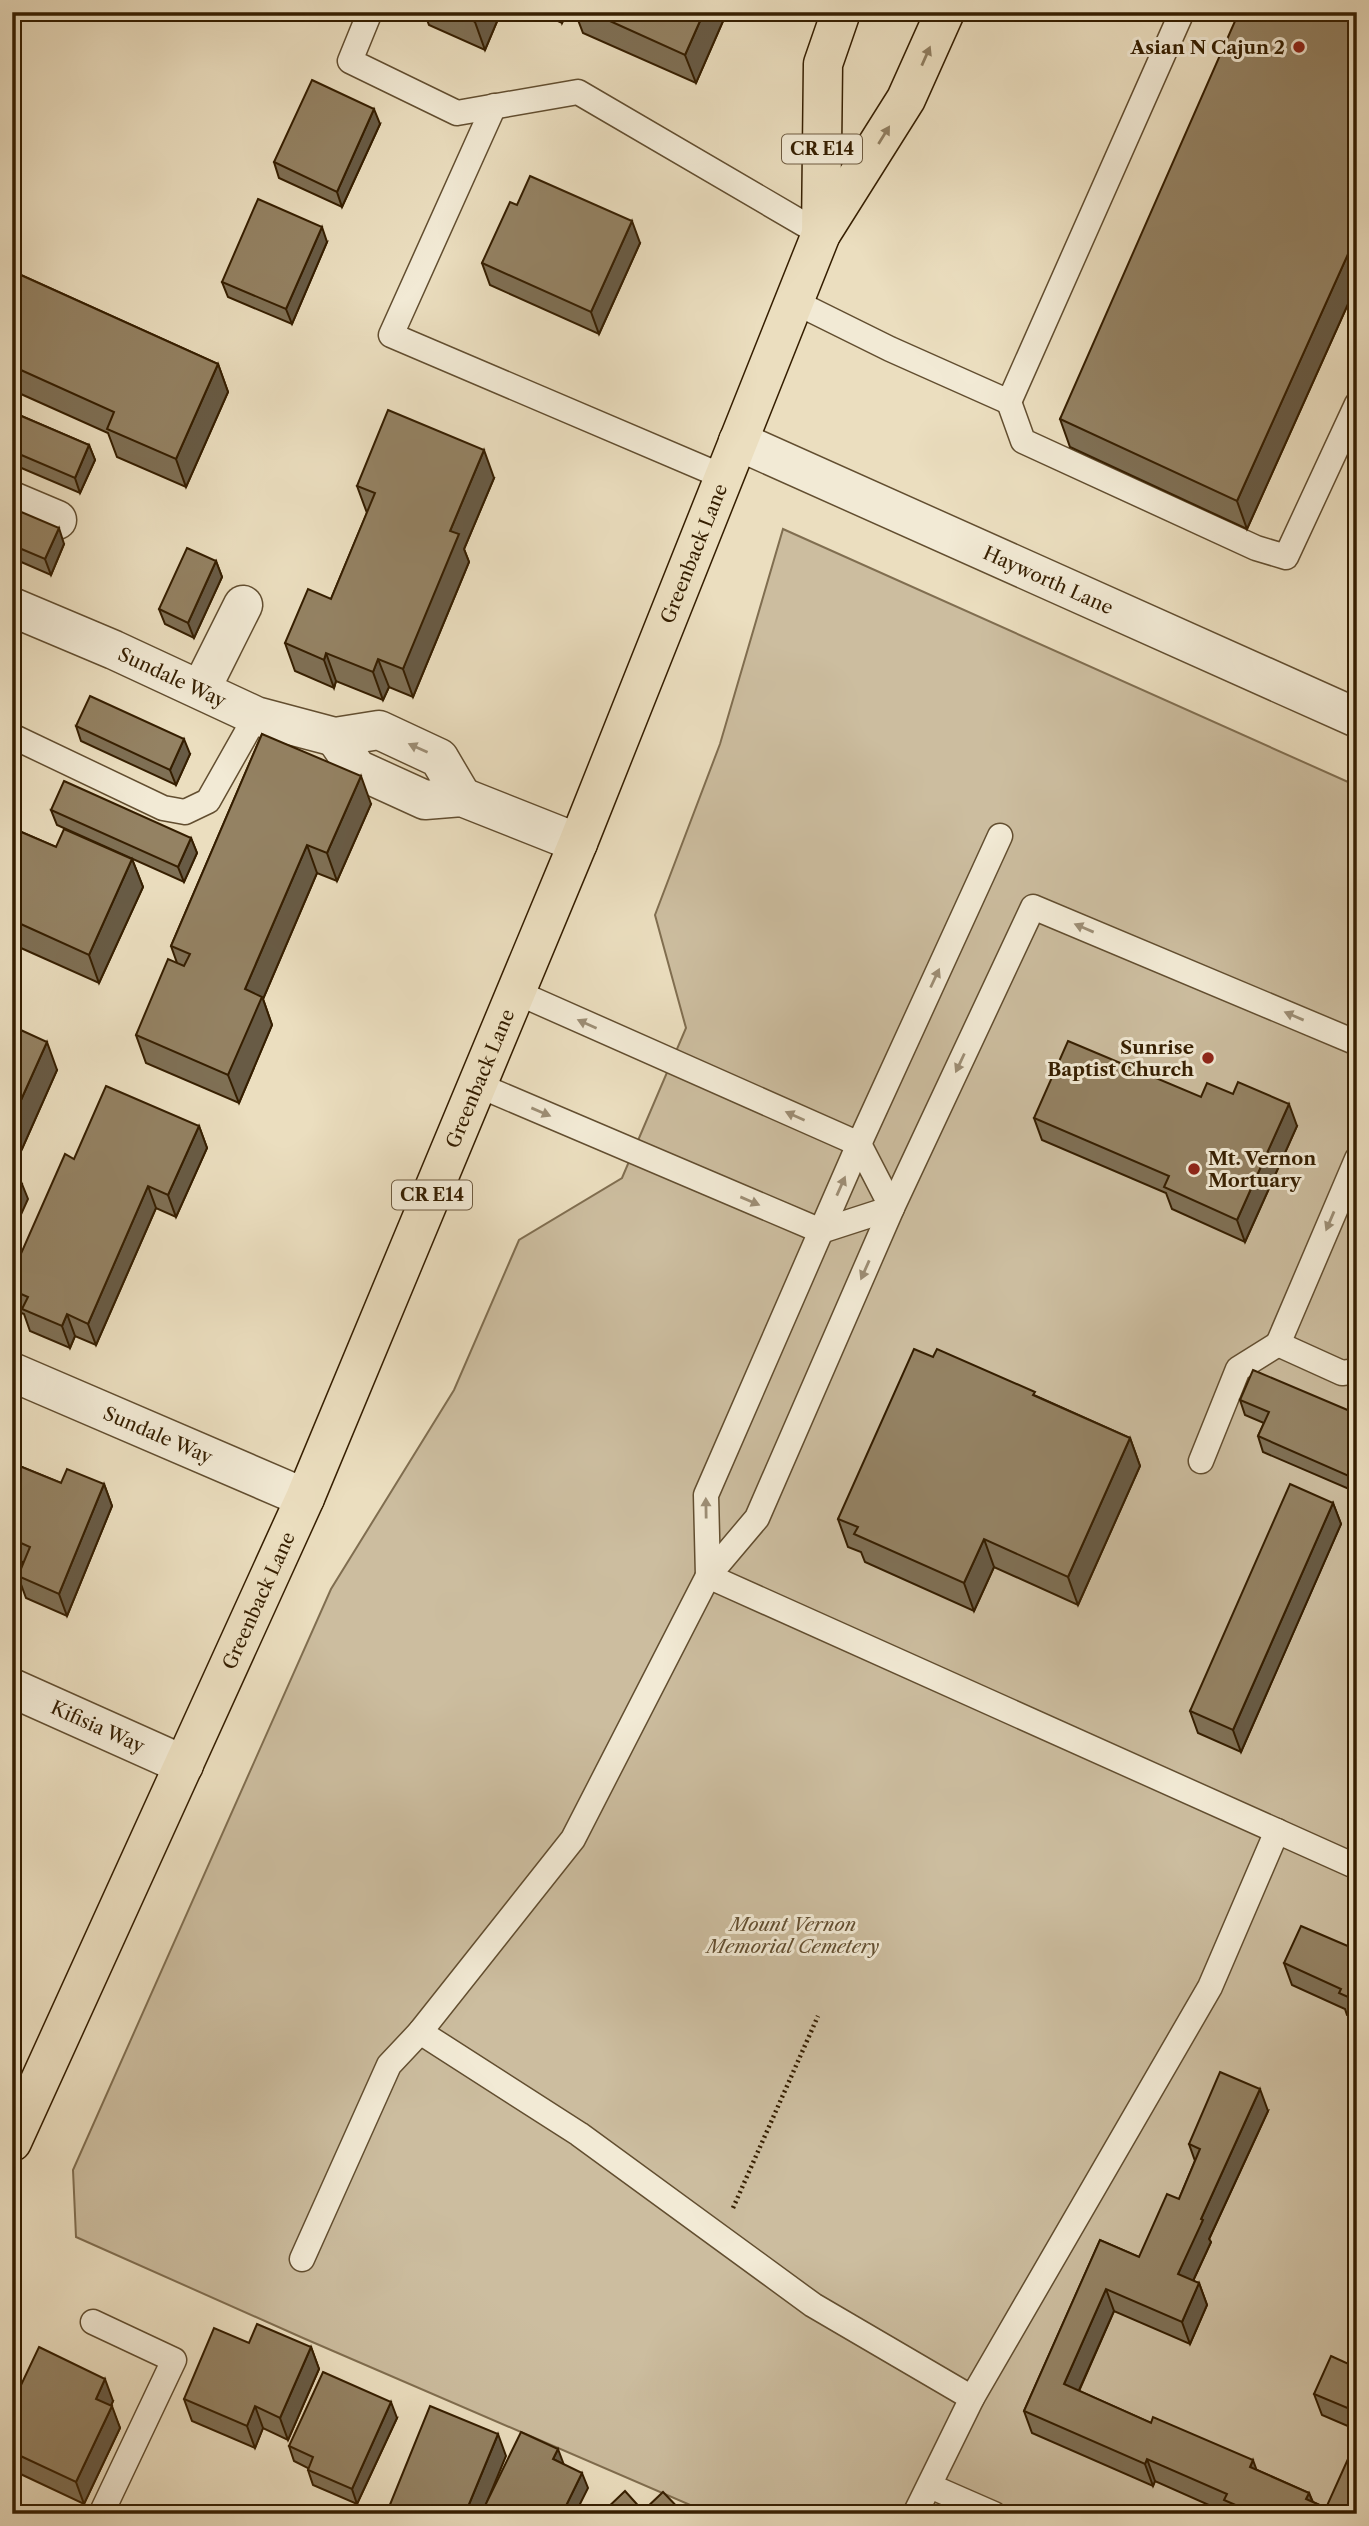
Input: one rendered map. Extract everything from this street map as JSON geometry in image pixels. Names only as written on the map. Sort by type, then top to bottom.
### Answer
[{"type":"main road","name":"Greenback Lane","points":[[821,234],[823,64],[841,12]]},
{"type":"main road","name":"Greenback Lane","points":[[12,2142],[305,1498],[578,843],[821,234],[906,99],[946,12]]},
{"type":"street","name":"Hayworth Lane","points":[[738,441],[1357,718]]},
{"type":"street","points":[[12,501],[57,520]]},
{"type":"street","points":[[201,689],[243,605]]},
{"type":"street","name":"Sundale Way","points":[[12,607],[201,689],[256,716],[335,737],[357,769],[425,800],[462,797],[578,843]]},
{"type":"street","name":"Sundale Way","points":[[12,1372],[305,1498]]},
{"type":"street","name":"Kifisia Way","points":[[12,1688],[184,1765]]},
{"type":"lane","points":[[370,12],[350,61],[457,113],[578,92],[821,234]]},
{"type":"lane","points":[[1182,12],[1009,402],[1023,441],[1256,548],[1286,557],[1357,404]]},
{"type":"lane","points":[[494,106],[391,335],[723,477]]},
{"type":"lane","points":[[795,302],[890,349],[1009,402]]},
{"type":"lane","points":[[12,736],[163,808],[185,813],[208,801],[256,716]]},
{"type":"lane","points":[[708,1576],[706,1495],[859,1144],[1000,836]]},
{"type":"lane","points":[[302,2259],[389,2065],[420,2032],[573,1839],[708,1576],[758,1518],[892,1208],[1033,907],[1357,1043]]},
{"type":"lane","points":[[516,992],[859,1144],[892,1208]]},
{"type":"lane","points":[[478,1085],[821,1231],[892,1208]]},
{"type":"lane","points":[[1201,1461],[1238,1370],[1278,1344],[1357,1159]]},
{"type":"lane","points":[[1278,1344],[1342,1373],[1357,1371]]},
{"type":"lane","points":[[708,1576],[1357,1867]]},
{"type":"lane","points":[[915,2514],[972,2398],[1210,1987],[1277,1831]]},
{"type":"lane","points":[[420,2032],[579,2134],[813,2305],[972,2398]]},
{"type":"lane","points":[[93,2322],[174,2360],[101,2514]]},
{"type":"lane","points":[[930,2486],[994,2514]]},
{"type":"path","points":[[720,2237],[818,2016]]},
{"type":"green space","name":"Mount Vernon Memorial Cemetery","points":[[783,529],[1357,786],[1357,2514],[711,2514],[76,2237],[73,2170],[331,1589],[454,1390],[519,1240],[622,1178],[686,1028],[655,915],[720,744]]},
{"type":"building","points":[[454,12],[479,12],[475,22]]},
{"type":"building","points":[[590,12],[704,12],[685,55]]},
{"type":"building","points":[[1239,12],[1331,12],[1357,24],[1357,234],[1237,501],[1060,419]]},
{"type":"building","points":[[312,80],[374,109],[337,192],[274,162]]},
{"type":"building","points":[[530,176],[632,221],[591,312],[482,263],[510,202],[517,205]]},
{"type":"building","points":[[258,199],[322,227],[286,309],[222,282]]},
{"type":"building","points":[[12,271],[218,364],[176,459],[107,429],[114,412],[12,366]]},
{"type":"building","points":[[388,410],[484,450],[450,531],[459,534],[403,669],[378,659],[373,672],[326,653],[324,660],[285,643],[308,589],[331,599],[375,493],[357,486]]},
{"type":"building","points":[[12,412],[89,445],[75,478],[12,451]]},
{"type":"building","points":[[12,508],[59,528],[45,559],[12,545]]},
{"type":"building","points":[[187,548],[216,561],[188,623],[159,609]]},
{"type":"building","points":[[90,696],[184,739],[170,770],[76,726]]},
{"type":"building","points":[[262,734],[361,776],[327,853],[307,845],[245,989],[262,997],[228,1075],[136,1035],[168,959],[184,966],[190,954],[171,946]]},
{"type":"building","points":[[64,781],[191,838],[178,867],[51,810]]},
{"type":"building","points":[[12,828],[56,847],[64,829],[132,859],[89,955],[12,920]]},
{"type":"building","points":[[12,1026],[47,1042],[12,1120]]},
{"type":"building","name":"Mt. Vernon Mortuary","points":[[1068,1041],[1201,1097],[1207,1083],[1233,1094],[1238,1082],[1289,1104],[1237,1220],[1164,1187],[1169,1176],[1034,1118]]},
{"type":"building","points":[[106,1086],[199,1126],[168,1195],[148,1186],[88,1324],[67,1314],[62,1326],[22,1309],[28,1297],[12,1290],[12,1274],[65,1154],[74,1159]]},
{"type":"building","points":[[12,1179],[22,1184],[12,1207]]},
{"type":"building","points":[[914,1349],[933,1357],[937,1349],[1130,1438],[1068,1577],[984,1539],[964,1583],[854,1534],[858,1527],[838,1519]]},
{"type":"building","points":[[1253,1370],[1357,1414],[1357,1463],[1351,1477],[1258,1436],[1269,1412],[1240,1400]]},
{"type":"building","points":[[12,1463],[61,1483],[67,1469],[104,1484],[59,1594],[18,1576],[30,1547],[12,1539]]},
{"type":"building","points":[[1290,1484],[1333,1503],[1233,1730],[1190,1711]]},
{"type":"building","points":[[1301,1926],[1357,1950],[1357,2001],[1339,1993],[1341,1989],[1284,1963]]},
{"type":"building","points":[[1220,2072],[1260,2089],[1178,2274],[1199,2283],[1182,2322],[1106,2289],[1064,2384],[1151,2423],[1153,2417],[1253,2460],[1250,2467],[1309,2493],[1306,2499],[1326,2508],[1357,2439],[1357,2514],[1256,2514],[1224,2500],[1227,2494],[1147,2459],[1145,2464],[1024,2411],[1100,2240],[1139,2257],[1167,2194],[1179,2199],[1200,2149],[1189,2144]]},
{"type":"building","points":[[257,2324],[311,2347],[280,2418],[255,2406],[247,2426],[184,2399],[214,2328],[249,2343]]},
{"type":"building","points":[[39,2347],[105,2379],[96,2399],[112,2406],[76,2482],[12,2452],[12,2404]]},
{"type":"building","points":[[1331,2356],[1355,2367],[1357,2363],[1357,2412],[1314,2394]]},
{"type":"building","points":[[323,2372],[391,2402],[352,2489],[308,2470],[313,2457],[289,2446]]},
{"type":"building","points":[[430,2406],[498,2434],[465,2514],[392,2514],[387,2512]]},
{"type":"building","points":[[521,2432],[558,2449],[553,2459],[582,2473],[562,2514],[481,2514]]},
{"type":"building","points":[[625,2491],[643,2511],[663,2492],[684,2514],[601,2514]]},
{"type":"place","name":"Asian N Cajun 2","points":[[1299,47]]},
{"type":"place","name":"Sunrise Baptist Church","points":[[1208,1058]]},
{"type":"place","name":"Mt. Vernon Mortuary","points":[[1194,1169]]}]
